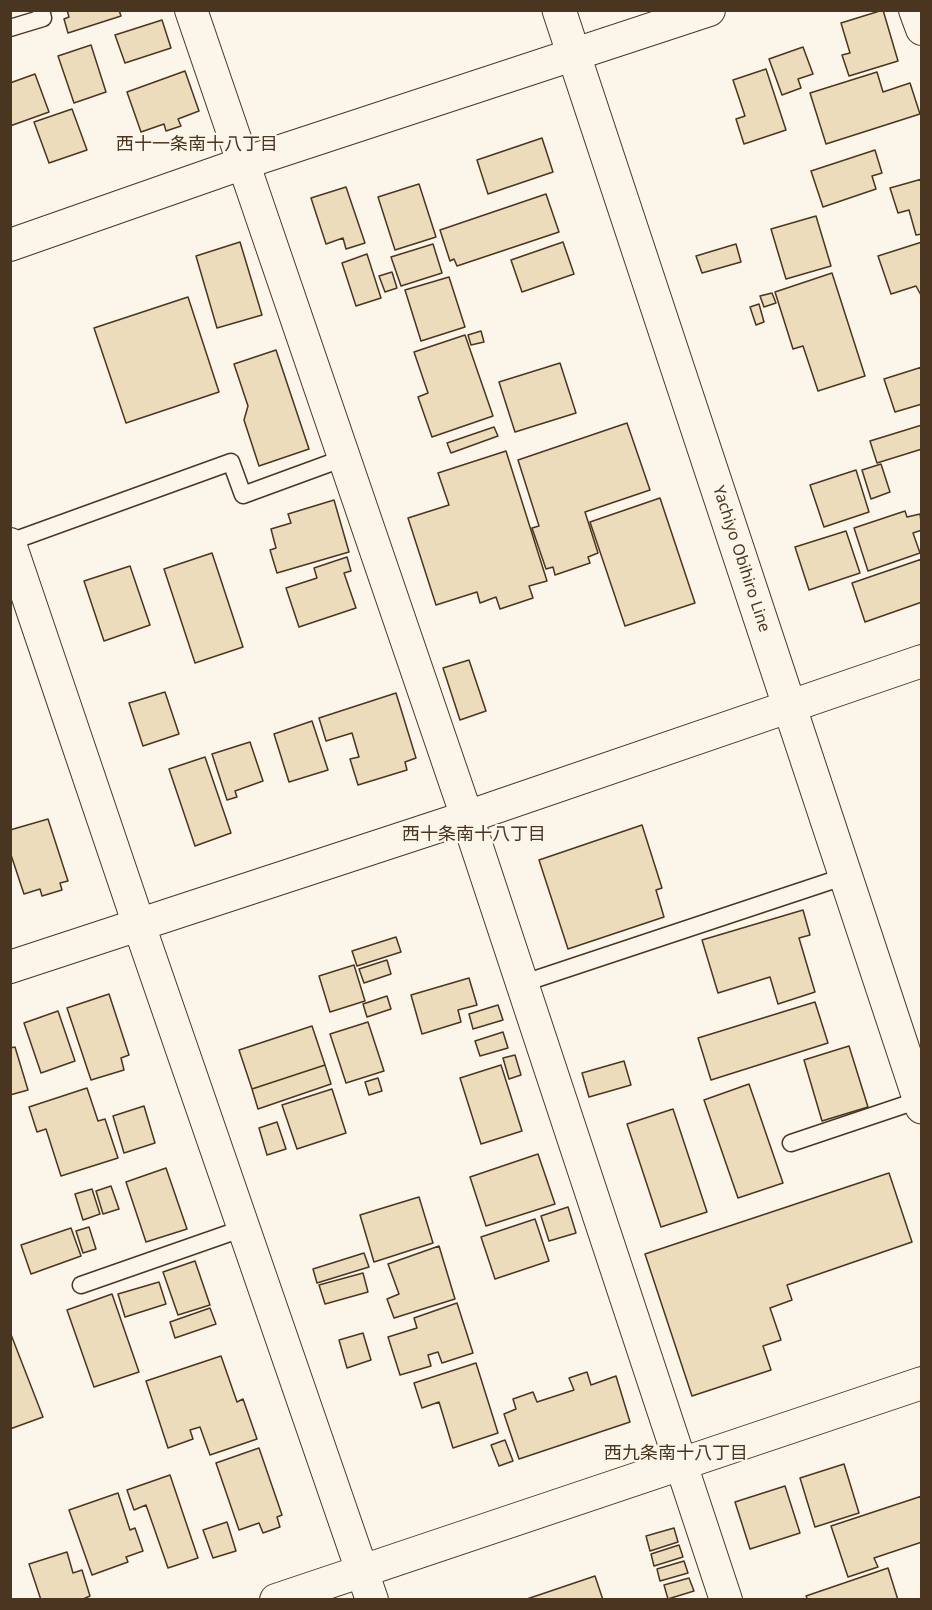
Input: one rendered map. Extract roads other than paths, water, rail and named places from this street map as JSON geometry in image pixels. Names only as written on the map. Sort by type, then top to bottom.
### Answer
[{"type":"main road","name":"Yachiyo Obihiro Line","points":[[559,10],[920,1103]]},
{"type":"street","points":[[191,10],[466,817],[679,1465],[726,1599]]},
{"type":"street","points":[[10,244],[244,163],[575,56],[709,10]]},
{"type":"street","points":[[915,10],[921,29]]},
{"type":"street","points":[[10,543],[367,1585]]},
{"type":"street","points":[[10,967],[466,817],[921,661]]},
{"type":"street","points":[[276,1599],[367,1585],[679,1465],[921,1383]]},
{"type":"lane","points":[[10,27],[43,18],[41,10]]},
{"type":"lane","points":[[10,543],[231,462],[243,495],[344,458]]},
{"type":"lane","points":[[521,984],[846,876]]},
{"type":"lane","points":[[791,1143],[920,1103]]},
{"type":"lane","points":[[81,1285],[244,1228]]},
{"type":"district","name":"西十一条南十八丁目","points":[[197,145]]},
{"type":"district","name":"西十条南十八丁目","points":[[474,835]]},
{"type":"district","name":"西九条南十八丁目","points":[[676,1454]]}]
